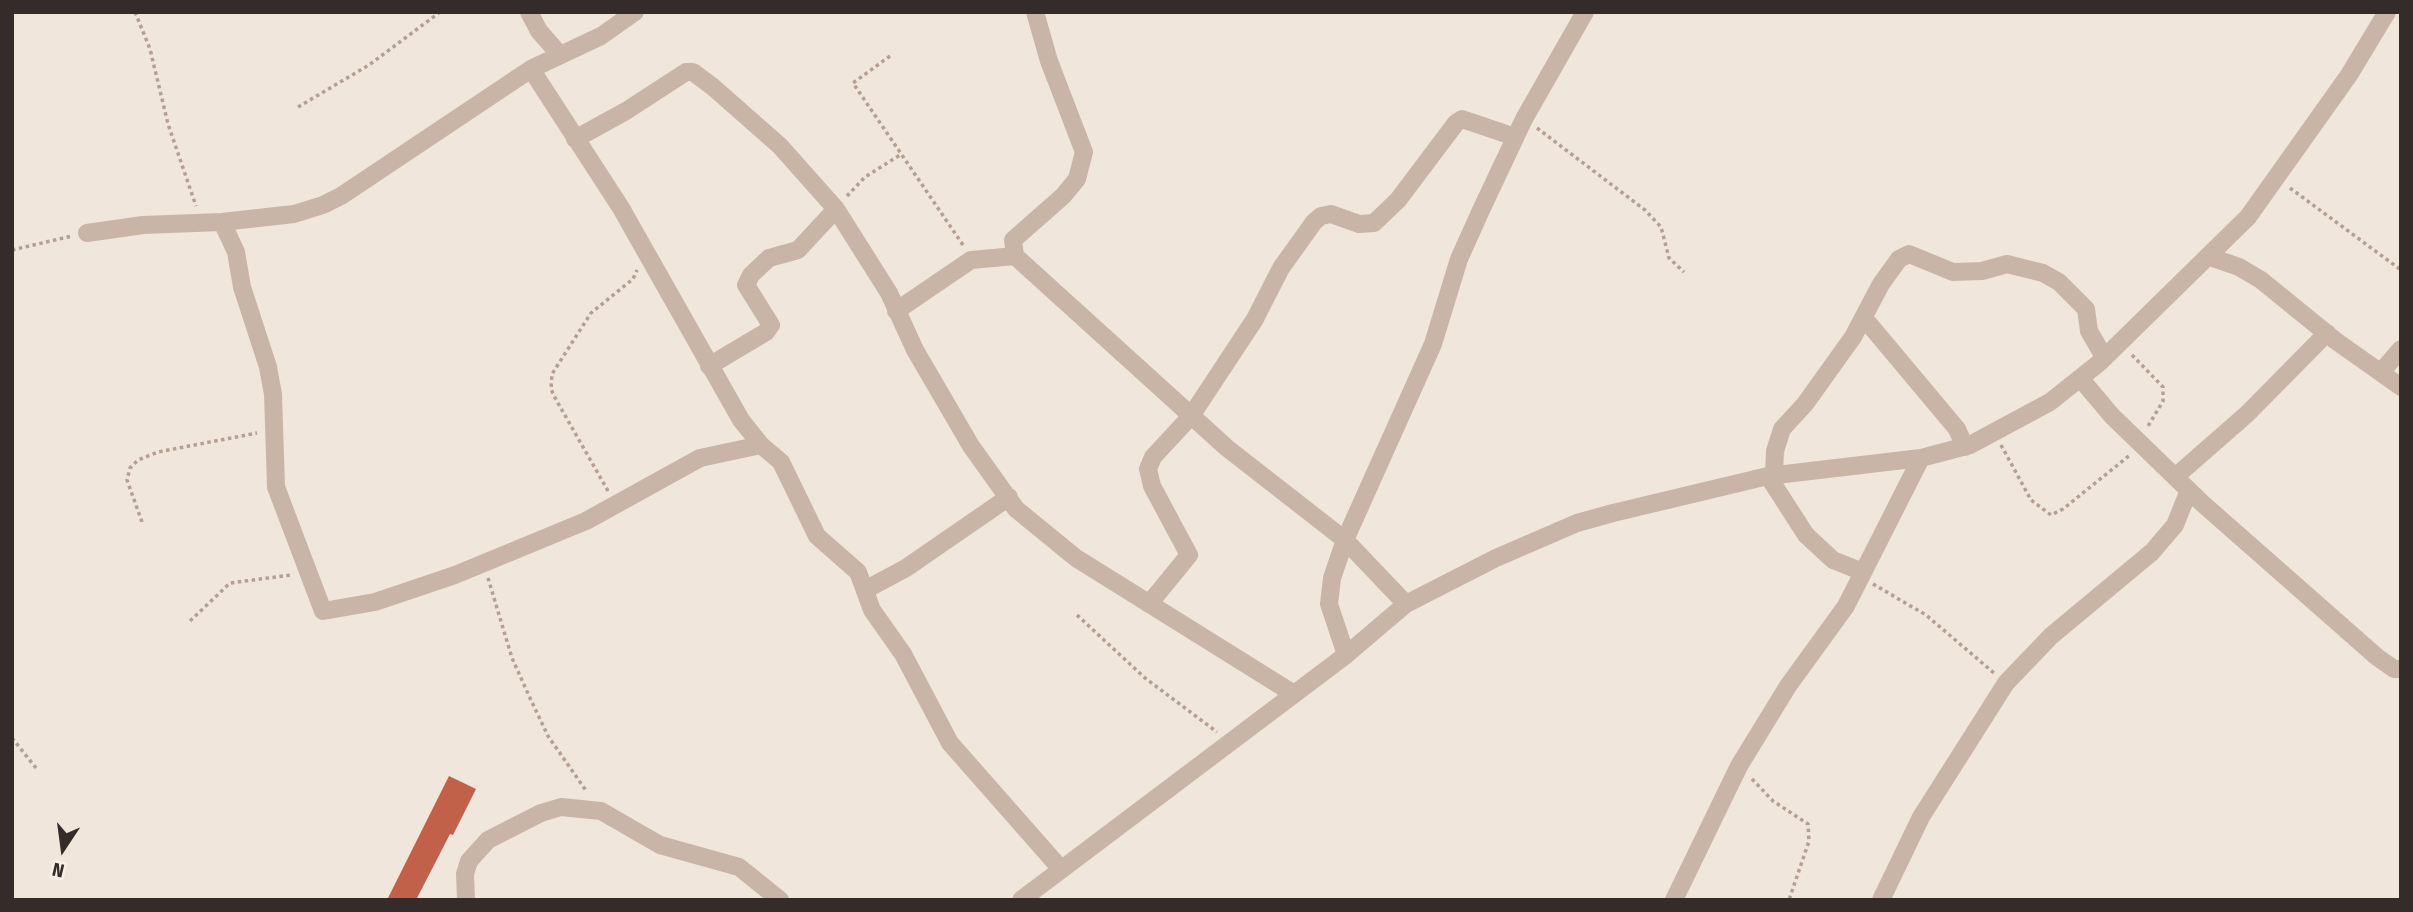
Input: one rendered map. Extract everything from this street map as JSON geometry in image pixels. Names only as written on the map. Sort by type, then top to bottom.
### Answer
[{"type":"street","points":[[529,12],[539,31],[560,55]]},
{"type":"street","points":[[87,233],[144,225],[222,222],[294,214],[341,196],[531,69],[601,36],[635,12]]},
{"type":"street","points":[[1035,12],[1049,61],[1084,152],[1077,179],[1063,196],[1013,240],[1015,256],[1227,448],[1345,540],[1406,604]]},
{"type":"street","points":[[1346,655],[1329,604],[1332,578],[1345,540],[1433,344],[1459,259],[1524,119],[1585,12]]},
{"type":"street","points":[[1021,900],[1346,655],[1406,604],[1507,553],[1577,523],[1771,476],[1921,458],[1965,447],[2050,402],[2104,358],[2248,217],[2349,75],[2386,12]]},
{"type":"street","points":[[531,69],[645,250],[741,420],[761,445],[772,451],[791,477],[817,536],[849,561],[865,590],[872,610],[903,654],[950,744],[1060,868]]},
{"type":"street","points":[[575,139],[626,111],[679,75],[693,72],[780,146],[836,209],[863,248],[915,350],[971,446],[1016,509],[1053,541],[1294,694]]},
{"type":"street","points":[[1149,604],[1189,555],[1152,486],[1147,468],[1153,457],[1191,416],[1255,319],[1281,268],[1321,216],[1331,214],[1359,224],[1374,223],[1398,200],[1456,123],[1462,120],[1516,138]]},
{"type":"street","points":[[709,366],[766,332],[771,325],[747,285],[751,275],[769,258],[798,250],[836,209]]},
{"type":"street","points":[[222,222],[236,252],[242,287],[268,367],[276,487],[321,609],[326,612],[375,602],[484,563],[586,521],[700,458],[761,445]]},
{"type":"street","points":[[1862,575],[1833,560],[1806,535],[1771,476],[1782,429],[1805,404],[1864,318],[1899,258],[1909,254],[1953,272],[1982,271],[2007,264],[2043,273],[2077,297],[2086,309],[2090,331],[2104,358]]},
{"type":"street","points":[[896,311],[971,260],[1015,256]]},
{"type":"street","points":[[2210,257],[2239,267],[2261,279],[2327,333],[2401,387]]},
{"type":"street","points":[[1864,318],[1957,429],[1965,447]]},
{"type":"street","points":[[2175,477],[2247,414],[2327,333]]},
{"type":"street","points":[[2382,371],[2401,349]]},
{"type":"street","points":[[2080,378],[2175,477],[2377,657],[2394,669],[2401,669]]},
{"type":"street","points":[[1674,900],[1739,766],[1788,686],[1839,616],[1921,458]]},
{"type":"street","points":[[1881,900],[1921,817],[2006,683],[2051,636],[2152,552],[2175,526],[2189,489]]},
{"type":"street","points":[[865,590],[906,568],[1009,497]]},
{"type":"street","points":[[466,900],[465,874],[469,861],[488,840],[541,813],[561,807],[601,811],[660,845],[739,867],[779,900]]},
{"type":"path","points":[[135,12],[150,49],[168,124],[201,222]]},
{"type":"path","points":[[298,107],[369,65],[440,12]]},
{"type":"path","points":[[890,56],[853,83],[882,123],[900,155],[943,211],[971,260]]},
{"type":"path","points":[[1524,119],[1562,144],[1645,209],[1661,227],[1669,258],[1684,272]]},
{"type":"path","points":[[836,209],[865,177],[900,155]]},
{"type":"path","points":[[2277,178],[2323,215],[2401,270]]},
{"type":"path","points":[[12,250],[87,233]]},
{"type":"path","points":[[616,505],[554,396],[551,389],[552,374],[591,313],[633,279],[645,250]]},
{"type":"path","points":[[1995,433],[2031,500],[2051,515],[2063,509],[2141,444],[2163,401],[2163,387],[2119,343]]},
{"type":"path","points":[[142,522],[127,480],[130,468],[138,460],[158,452],[274,429]]},
{"type":"path","points":[[484,563],[512,658],[530,698],[548,736],[601,811]]},
{"type":"path","points":[[190,621],[230,583],[308,573]]},
{"type":"path","points":[[1862,575],[1926,615],[2006,683]]},
{"type":"path","points":[[1077,615],[1145,678],[1230,741]]},
{"type":"path","points":[[12,738],[36,768]]},
{"type":"path","points":[[1739,766],[1773,801],[1808,824],[1809,841],[1789,900]]},
{"type":"building","points":[[449,776],[476,789],[416,900],[387,900]]}]
